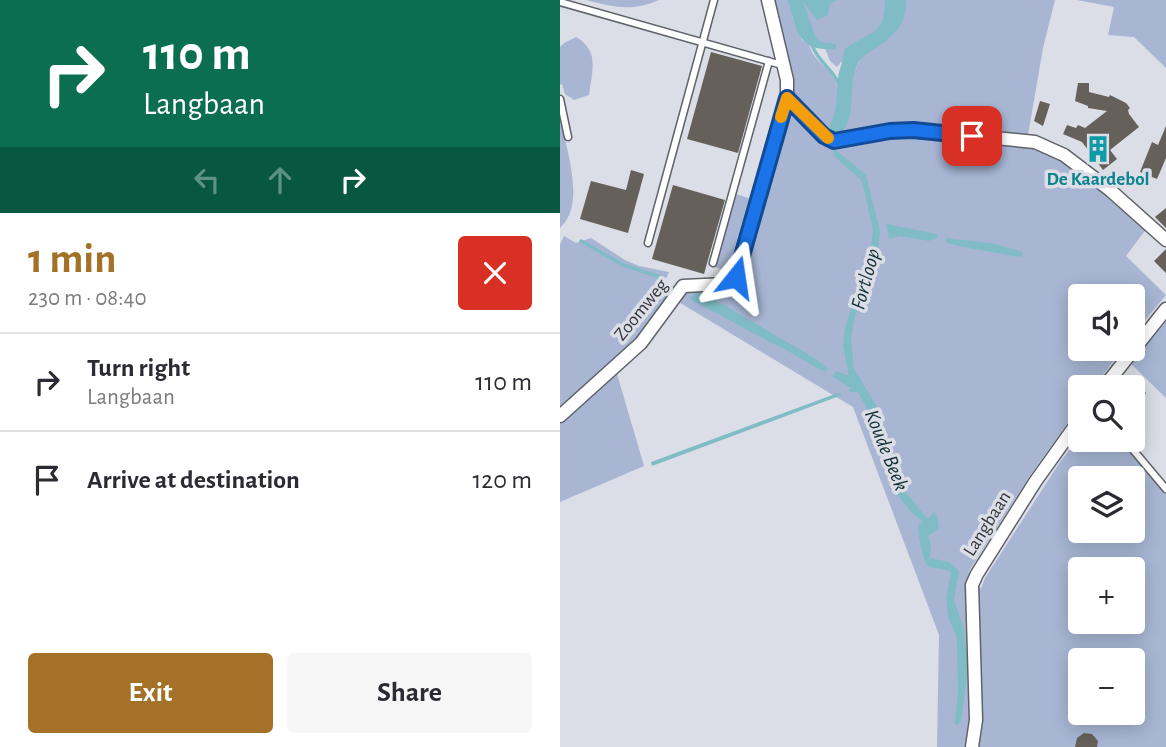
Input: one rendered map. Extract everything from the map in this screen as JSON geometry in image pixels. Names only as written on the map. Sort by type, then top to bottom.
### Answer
[{"type":"street","name":"Zoomweg","points":[[560,416],[641,343],[683,286],[726,284],[736,277],[787,98],[787,80],[768,0]]},
{"type":"street","points":[[787,98],[830,139],[913,130],[1035,142],[1063,155],[1110,190],[1166,240]]},
{"type":"street","points":[[1113,375],[1166,309]]},
{"type":"street","name":"Langbaan","points":[[972,747],[976,720],[972,585],[1035,482],[1068,436]]},
{"type":"lane","points":[[648,243],[714,0]]},
{"type":"lane","points":[[560,2],[784,65]]},
{"type":"lane","points":[[713,263],[769,61]]},
{"type":"lane","points":[[560,99],[568,137]]},
{"type":"lane","points":[[1135,452],[1166,489]]},
{"type":"shaded area","points":[[586,0],[659,0],[640,6],[623,7]]},
{"type":"shaded area","points":[[772,0],[798,0],[792,16],[802,40],[809,44],[815,57],[836,81],[838,103],[828,130],[821,126],[794,94],[787,98]]},
{"type":"shaded area","points":[[801,0],[1055,0],[1043,48],[1027,141],[1051,148],[1150,224],[1126,256],[1166,295],[1145,320],[1145,284],[1068,284],[1068,361],[1113,361],[1103,375],[1068,375],[1068,423],[1029,477],[969,571],[981,589],[985,578],[1068,452],[1135,452],[1166,489],[1166,747],[937,747],[939,635],[853,407],[672,298],[683,286],[736,277],[787,98],[825,137],[835,153],[853,74],[861,59],[841,62],[837,67],[830,61],[824,46],[812,35]]},
{"type":"shaded area","points":[[1077,0],[1166,0],[1166,68],[1134,37],[1108,35],[1114,7]]},
{"type":"shaded area","points":[[576,37],[589,49],[593,70],[589,95],[574,100],[565,94],[562,84],[560,85],[560,47]]},
{"type":"shaded area","points":[[560,119],[569,156],[573,197],[567,219],[560,228]]},
{"type":"shaded area","points":[[729,192],[749,198],[728,271],[708,265]]},
{"type":"shaded area","points":[[564,236],[576,243],[591,238],[625,260],[639,266],[669,272],[661,282],[672,298],[615,367],[644,466],[560,502],[560,244]]},
{"type":"shaded area","points":[[1166,309],[1166,398],[1128,361],[1145,361],[1145,335]]},
{"type":"water","points":[[788,0],[837,0],[829,5],[828,15],[817,20],[803,2],[816,38],[821,42],[836,44],[836,49],[813,47],[806,43],[797,30]]},
{"type":"water","points":[[885,0],[906,0],[903,20],[886,41],[859,62],[853,80],[849,118],[839,135],[828,130],[835,111],[844,50],[878,28],[884,13]]},
{"type":"water","points":[[836,150],[866,175],[880,231],[877,257],[855,316],[851,339],[854,369],[876,405],[905,491],[926,517],[929,518],[934,512],[937,515],[939,529],[928,536],[931,544],[930,558],[949,562],[959,571],[954,600],[964,629],[968,668],[961,721],[958,725],[955,724],[958,691],[957,639],[948,616],[946,598],[951,572],[927,565],[918,529],[918,525],[923,522],[909,510],[889,482],[875,423],[858,392],[850,392],[848,390],[851,388],[832,376],[836,371],[849,376],[843,346],[845,328],[871,248],[873,230],[862,181],[833,155]]},
{"type":"water","points":[[886,224],[937,234],[938,237],[929,241],[900,236],[889,239]]},
{"type":"water","points":[[945,238],[991,243],[1023,252],[1021,257],[997,253],[948,243]]},
{"type":"water","points":[[696,292],[710,297],[816,359],[828,368],[826,372],[693,301],[690,298]]},
{"type":"water","points":[[838,393],[842,395],[652,466],[651,462]]},
{"type":"building","points":[[711,52],[762,66],[738,153],[687,139]]},
{"type":"building","points":[[1078,83],[1089,83],[1089,92],[1109,97],[1110,95],[1126,103],[1130,108],[1129,114],[1139,127],[1110,150],[1117,159],[1103,170],[1082,142],[1063,134],[1067,125],[1085,128],[1107,111],[1088,108],[1075,101]]},
{"type":"building","points":[[1040,101],[1050,104],[1043,126],[1034,121]]},
{"type":"building","points":[[1166,126],[1166,158],[1157,179],[1140,172],[1152,142],[1158,145]]},
{"type":"building","points":[[631,170],[644,174],[628,233],[580,219],[591,181],[626,190]]},
{"type":"building","points":[[673,185],[725,200],[704,274],[652,259]]},
{"type":"building","points":[[1166,208],[1166,228],[1155,217]]},
{"type":"building","points":[[1166,249],[1166,273],[1154,261]]},
{"type":"building","points":[[1084,733],[1092,734],[1098,741],[1097,747],[1075,747],[1077,738]]},
{"type":"waterway","name":"Fortloop","points":[[812,45],[839,84]]},
{"type":"waterway","name":"Fortloop","points":[[829,143],[838,155]]},
{"type":"waterway","name":"Koude Beek","points":[[581,241],[623,265],[663,278]]},
{"type":"slow traffic","points":[[781,117],[787,98],[828,138]]},
{"type":"place","name":"De Kaardebol","points":[[1098,149]]},
{"type":"route","points":[[736,277],[787,98],[824,136],[834,141],[890,131],[913,130],[972,136]]}]
